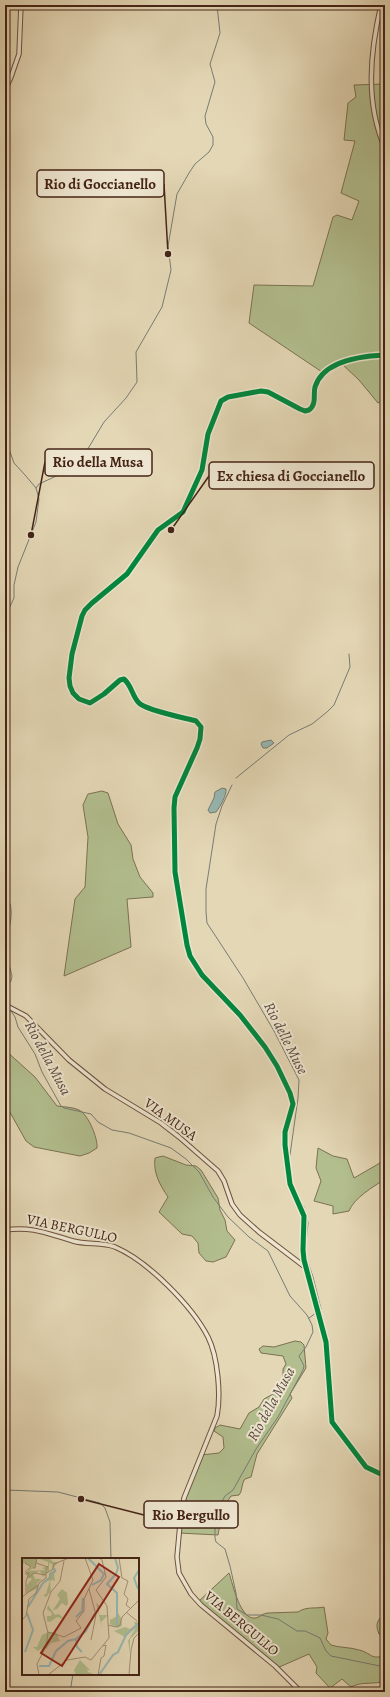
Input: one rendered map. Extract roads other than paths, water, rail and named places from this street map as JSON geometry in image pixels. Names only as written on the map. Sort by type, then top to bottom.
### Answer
[{"type":"street","points":[[5,90],[12,77],[19,54],[21,5]]},
{"type":"street","points":[[382,5],[371,72],[372,92],[378,129],[385,148]]},
{"type":"street","points":[[385,356],[369,356],[352,360],[329,369],[319,379],[314,391],[314,404],[309,410],[305,411],[274,394],[261,391],[228,397],[222,402],[208,434],[200,474],[183,512],[158,530],[127,574],[85,610],[70,666],[70,686],[73,693],[84,702],[96,700],[120,680],[124,680],[130,686],[136,700],[143,706],[196,721],[201,727],[196,748],[175,797],[175,872],[184,931],[190,956],[202,975],[240,1015],[257,1036],[272,1058],[290,1093],[293,1104],[285,1132],[285,1145],[290,1184],[304,1216],[303,1250],[305,1268],[326,1342],[332,1422],[366,1467],[385,1476]]},
{"type":"street","name":"VIA MUSA","points":[[6,1005],[26,1016],[69,1060],[105,1089],[161,1123],[179,1136],[218,1171],[224,1181],[230,1201],[237,1212],[259,1232],[305,1268]]},
{"type":"street","name":"VIA BERGULLO","points":[[5,1230],[20,1228],[34,1229],[74,1242],[102,1244],[116,1248],[160,1278],[196,1317],[209,1338],[218,1381],[219,1407],[217,1416],[182,1506],[178,1557],[179,1573],[191,1594],[201,1605],[275,1666],[301,1692]]},
{"type":"water","points":[[271,740],[274,743],[267,748],[263,748],[261,744],[262,742]]},
{"type":"water","points":[[222,788],[226,789],[223,801],[216,812],[210,813],[208,810],[214,798],[215,792]]},
{"type":"waterway","points":[[36,488],[39,484],[65,472],[86,452],[104,422],[126,398],[137,382],[136,352],[162,307],[171,270],[168,246],[177,194],[195,164],[209,152],[213,145],[213,137],[206,124],[205,116],[215,82],[210,64],[220,33],[217,5]]},
{"type":"waterway","name":"Rio della Musa","points":[[5,438],[14,463],[36,488],[39,499],[36,522],[18,567],[14,585],[14,598],[5,617]]},
{"type":"waterway","name":"Rio delle Muse","points":[[236,778],[289,735],[312,724],[334,705],[350,667],[349,654]]},
{"type":"waterway","name":"Rio delle Muse","points":[[232,785],[222,806],[216,824],[206,889],[207,923],[243,978],[274,1031],[299,1080],[289,1162]]},
{"type":"waterway","name":"Rio della Musa","points":[[5,896],[11,906],[11,920],[5,947]]},
{"type":"waterway","name":"Rio della Musa","points":[[5,948],[12,976],[11,981],[5,988]]},
{"type":"waterway","name":"Rio della Musa","points":[[5,1007],[11,1011],[15,1017],[18,1027],[35,1054],[42,1072],[61,1106],[91,1114],[98,1122],[112,1130],[129,1133],[171,1148],[186,1159],[199,1172],[213,1197],[228,1217],[249,1237],[268,1251],[290,1296],[307,1315],[312,1325],[313,1332],[306,1347],[299,1356],[304,1366],[303,1370],[278,1417],[256,1449],[233,1490],[225,1496],[221,1503],[221,1512],[215,1530],[215,1538],[216,1542],[225,1549],[236,1593],[237,1609],[247,1615],[261,1615],[278,1619],[297,1631],[305,1631],[316,1636],[320,1638],[326,1651],[331,1656],[385,1667]]},
{"type":"waterway","name":"Rio delle Muse","points":[[296,1194],[304,1207],[308,1223],[305,1253],[321,1309],[319,1312]]},
{"type":"waterway","name":"Rio delle Muse","points":[[309,1318],[316,1313]]},
{"type":"waterway","points":[[5,1490],[58,1492],[100,1503],[105,1508],[110,1522],[111,1558]]},
{"type":"waterway","points":[[70,1692],[73,1675]]},
{"type":"place","name":"Rio di Goccianello","points":[[168,254]]},
{"type":"place","name":"Ex chiesa di Goccianello","points":[[171,530]]},
{"type":"place","name":"Rio della Musa","points":[[31,535]]},
{"type":"place","name":"Rio Bergullo","points":[[81,1499]]}]
